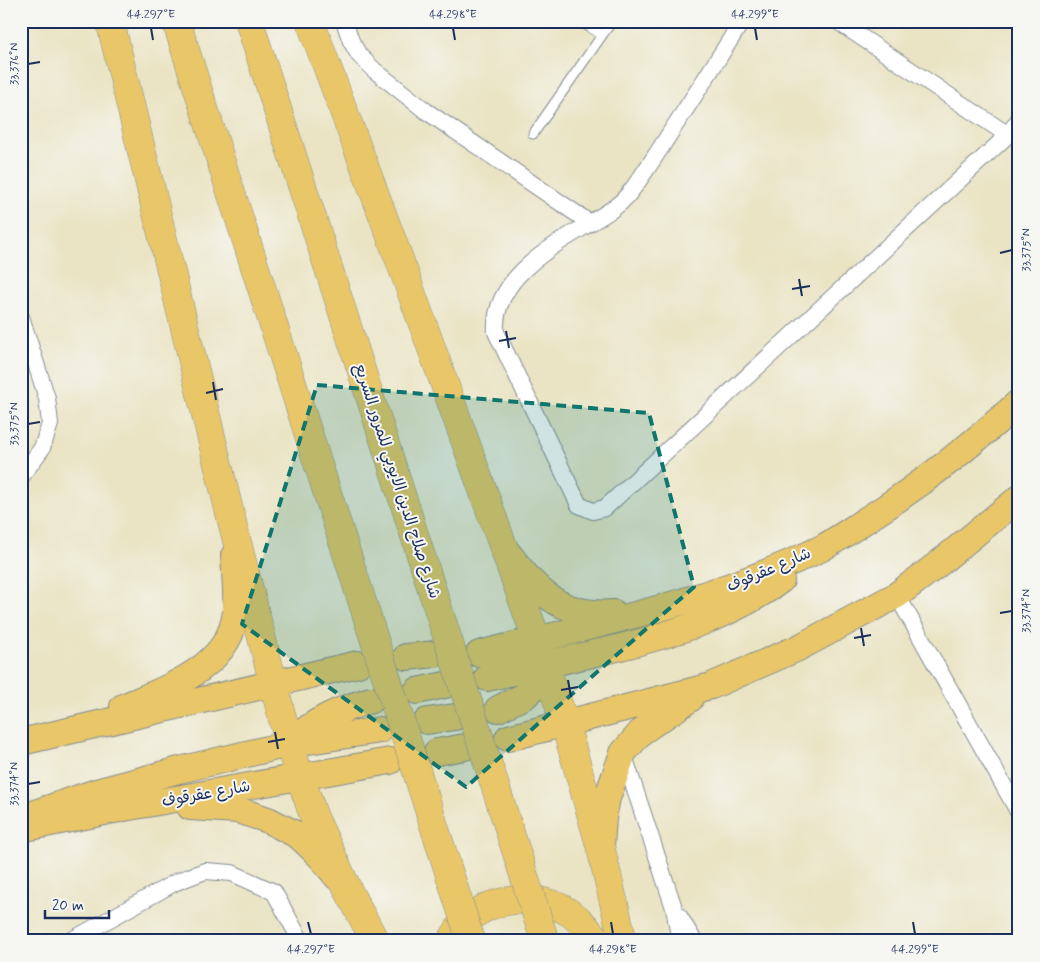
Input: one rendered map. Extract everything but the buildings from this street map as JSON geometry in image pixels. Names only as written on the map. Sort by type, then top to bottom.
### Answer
[{"type":"highway","points":[[110,21],[205,412],[289,744],[314,817],[349,892],[375,941]]},
{"type":"highway","points":[[176,21],[472,941]]},
{"type":"highway","name":"شارع صلاح الدين الايوبي للمرور السريع","points":[[249,21],[545,941]]},
{"type":"highway","points":[[310,21],[541,652],[565,724],[601,850],[623,941]]},
{"type":"highway","points":[[452,941],[462,924],[479,911],[495,904],[522,899],[538,900],[552,904],[570,913],[583,923],[597,941]]},
{"type":"main road","name":"شارع عقرقوف","points":[[541,652],[657,609],[696,599],[747,581],[823,547],[896,501],[980,438],[1019,402]]},
{"type":"main road","points":[[601,850],[602,818],[605,804],[622,753],[641,732],[671,710],[711,686],[798,648],[897,594],[937,566],[1019,498]]},
{"type":"main road","points":[[57,734],[142,699],[193,674],[223,646],[232,630],[236,611],[232,518]]},
{"type":"main road","points":[[483,666],[541,652],[649,639],[724,614],[766,591],[823,547]]},
{"type":"main road","points":[[504,548],[529,580],[544,594],[567,608],[590,613],[657,609]]},
{"type":"main road","points":[[498,709],[526,695],[543,678],[541,652]]},
{"type":"main road","points":[[406,657],[435,654]]},
{"type":"main road","points":[[21,742],[358,664]]},
{"type":"main road","points":[[417,691],[445,685]]},
{"type":"main road","points":[[508,738],[711,686]]},
{"type":"main road","points":[[289,744],[321,719],[346,707],[371,700]]},
{"type":"main road","points":[[428,721],[455,717]]},
{"type":"main road","points":[[21,818],[96,792],[289,744],[380,730]]},
{"type":"main road","points":[[437,752],[465,747]]},
{"type":"main road","name":"شارع عقرقوف","points":[[21,829],[124,808],[390,761]]},
{"type":"main road","points":[[124,808],[202,806],[238,810],[268,820],[299,836],[319,855],[349,892]]},
{"type":"street","points":[[344,21],[351,42],[359,55],[374,70],[426,111],[590,223]]},
{"type":"street","points":[[742,21],[626,197],[614,208],[550,248],[520,273],[502,299],[495,321],[496,332],[579,505],[592,511],[605,508],[1008,136],[1019,119]]},
{"type":"street","points":[[836,21],[1008,136]]},
{"type":"street","points":[[21,317],[47,398],[50,424],[42,448],[21,477]]},
{"type":"street","points":[[897,594],[1019,813]]},
{"type":"street","points":[[622,753],[674,908],[680,941]]},
{"type":"street","points":[[70,941],[176,882],[205,871],[232,873],[274,892],[301,941]]},
{"type":"street","points":[[674,908],[694,941]]},
{"type":"lane","points":[[580,21],[602,35]]},
{"type":"lane","points":[[533,134],[612,21]]},
{"type":"highlighted area","points":[[317,385],[649,413],[694,587],[466,787],[242,624]]}]
